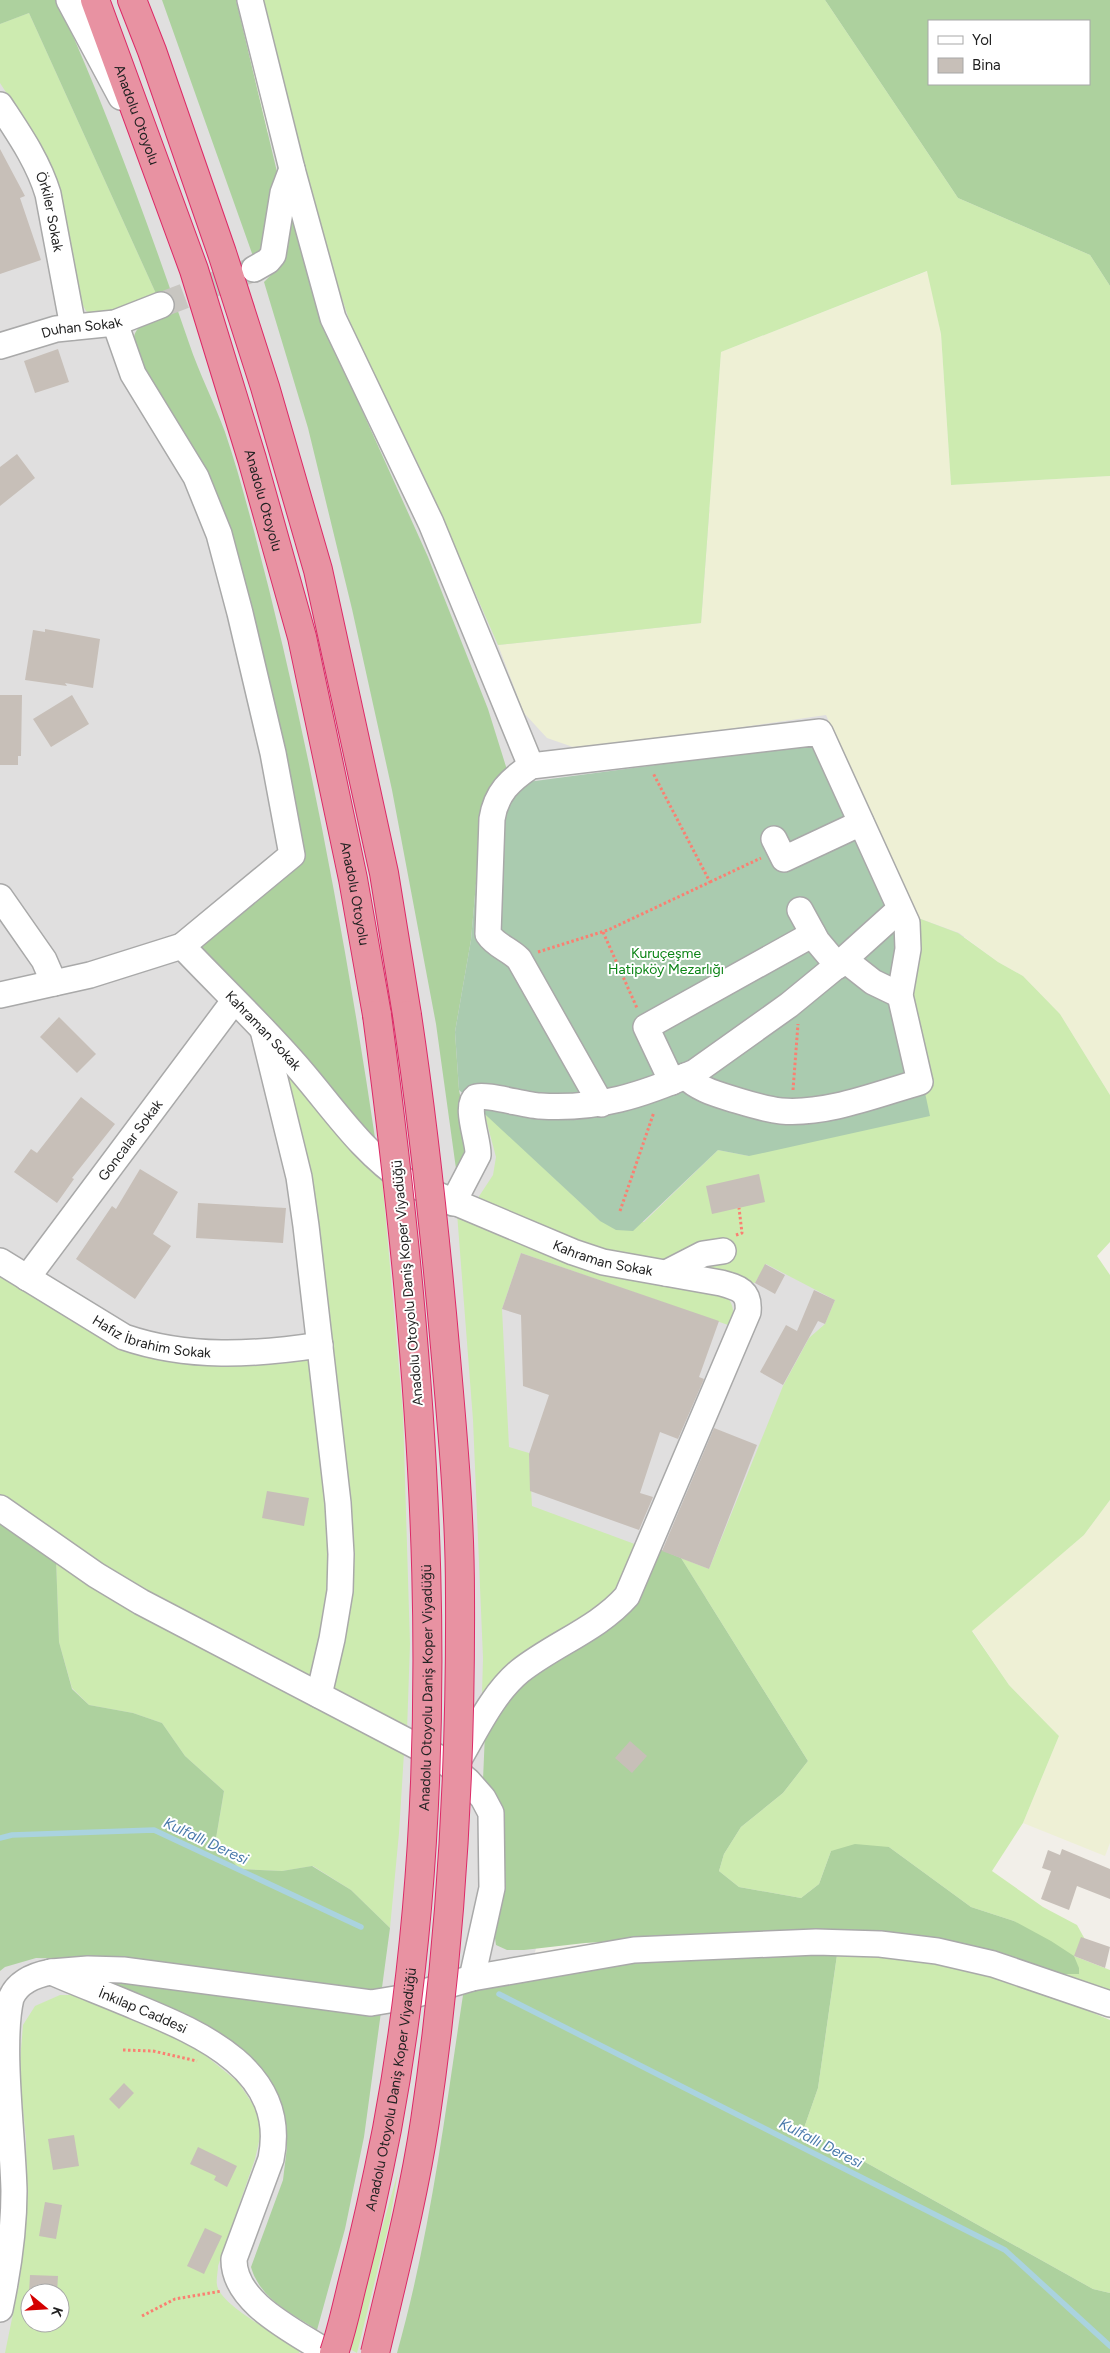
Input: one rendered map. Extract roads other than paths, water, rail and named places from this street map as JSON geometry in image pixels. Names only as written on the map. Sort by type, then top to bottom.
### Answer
[{"type":"highway","name":"Anadolu Otoyolu","points":[[95,0],[204,304],[252,459],[302,637],[353,879],[377,1015]]},
{"type":"highway","points":[[132,0],[152,51],[222,253],[265,387],[318,570],[384,873],[407,1015],[435,1230],[453,1437],[460,1593],[457,1778],[449,1917],[424,2124],[408,2213],[375,2353]]},
{"type":"highway","name":"Anadolu Otoyolu Daniş Koper Viyadüğü","points":[[334,2353],[372,2208],[405,2026],[418,1915],[425,1786],[427,1595],[422,1438],[395,1150],[377,1015]]},
{"type":"street","points":[[69,0],[153,158]]},
{"type":"street","points":[[250,0],[292,169],[333,318],[432,523],[531,766]]},
{"type":"street","name":"Örkiler Sokak","points":[[0,105],[29,149],[42,173],[48,194],[73,327]]},
{"type":"street","points":[[254,269],[273,256],[283,193],[292,169]]},
{"type":"street","name":"Duhan Sokak","points":[[0,346],[56,329],[115,323],[161,305]]},
{"type":"street","points":[[0,995],[90,975],[182,946],[292,855],[274,754],[219,534],[196,477],[133,374],[115,323]]},
{"type":"street","points":[[601,1104],[517,957],[493,942],[488,934],[487,913],[492,866],[491,837],[494,811],[500,794],[514,778],[531,766],[820,732],[900,909],[909,934],[900,995],[920,1082],[852,1102],[791,1110],[761,1107],[714,1093],[691,1082],[674,1081]]},
{"type":"street","points":[[776,844],[784,859],[861,823]]},
{"type":"street","points":[[0,897],[44,960],[54,983]]},
{"type":"street","points":[[453,1203],[478,1156],[471,1105],[479,1095],[526,1105],[555,1107],[601,1104],[640,1094],[695,1072],[800,996],[841,963],[900,909]]},
{"type":"street","points":[[800,910],[823,950],[872,982],[900,995]]},
{"type":"street","points":[[674,1081],[646,1027],[813,934]]},
{"type":"street","name":"Kahraman Sokak","points":[[182,946],[295,1064],[369,1153],[386,1168],[407,1182],[573,1252],[603,1262],[738,1287],[745,1292],[749,1302],[748,1312],[632,1585],[618,1605],[603,1618],[518,1673],[505,1687],[490,1709],[453,1769]]},
{"type":"street","name":"Goncalar Sokak","points":[[27,1278],[234,1001]]},
{"type":"street","points":[[263,1030],[298,1176],[338,1503],[341,1554],[337,1610],[319,1695]]},
{"type":"street","points":[[666,1273],[703,1254],[724,1251]]},
{"type":"street","name":"Hafız İbrahim Sokak","points":[[0,1261],[124,1337],[140,1343],[180,1350],[246,1354],[320,1345]]},
{"type":"street","points":[[0,1508],[96,1574],[141,1602],[443,1760],[468,1781],[483,1798],[491,1813],[492,1888],[472,1978]]},
{"type":"street","points":[[0,2309],[12,2234],[14,2193],[4,2049],[6,2018],[12,1997],[17,1989],[36,1975],[88,1969],[123,1970],[371,2003],[407,1997],[472,1978],[634,1950],[786,1943],[880,1944],[937,1951],[993,1964],[1110,2004]]},
{"type":"street","name":"İnkılap Caddesi","points":[[51,1972],[188,2028],[230,2054],[256,2082],[272,2120],[275,2143],[263,2182],[234,2259],[234,2272],[242,2288],[256,2304],[328,2353]]},
{"type":"waterway","name":"Kulfallı Deresi","points":[[0,1838],[12,1835],[154,1830],[361,1927]]},
{"type":"waterway","name":"Kulfallı Deresi","points":[[499,1994],[1005,2250],[1110,2346]]},
{"type":"tunnel","points":[[161,305],[249,271]]},
{"type":"park label","name":"Kuruçeşme Hatipköy Mezarlığı","points":[[666,962]]}]
